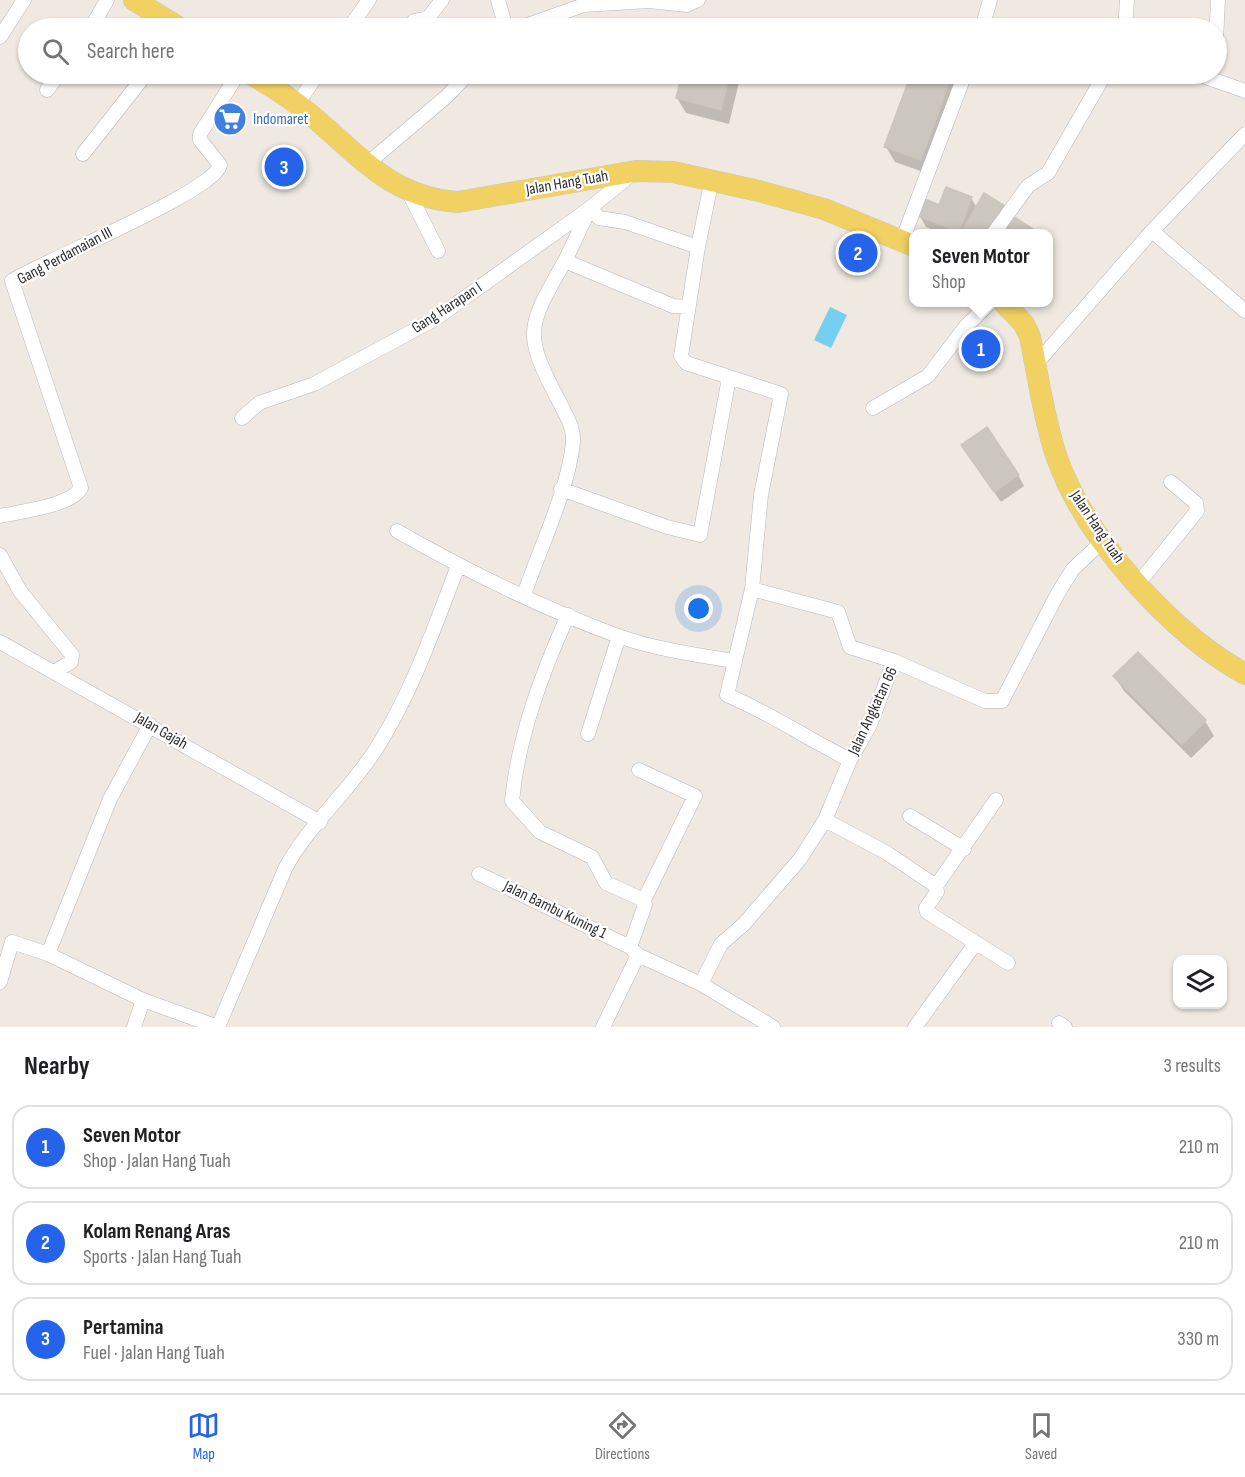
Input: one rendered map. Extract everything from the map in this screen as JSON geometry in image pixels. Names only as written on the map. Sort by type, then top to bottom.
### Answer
[{"type":"main road","points":[[134,0],[162,18]]},
{"type":"main road","name":"Jalan Hang Tuah","points":[[266,84],[297,104],[383,178],[410,193],[432,200],[458,202],[636,171],[673,172],[712,179],[824,209],[908,244]]},
{"type":"main road","name":"Jalan Hang Tuah","points":[[1007,307],[1024,324],[1030,337],[1057,456],[1075,498],[1137,585],[1173,622],[1205,650],[1245,674]]},
{"type":"street","points":[[0,37],[24,0]]},
{"type":"street","points":[[97,18],[107,0]]},
{"type":"street","points":[[356,18],[369,0]]},
{"type":"street","points":[[428,18],[442,0]]},
{"type":"street","points":[[498,0],[503,18]]},
{"type":"street","points":[[546,18],[584,4],[649,0],[687,4],[698,0]]},
{"type":"street","points":[[985,18],[990,0]]},
{"type":"street","points":[[1126,18],[1127,0]]},
{"type":"street","points":[[1217,18],[1218,0]]},
{"type":"street","points":[[47,90],[52,84]]},
{"type":"street","points":[[83,154],[138,84]]},
{"type":"street","name":"Gang Perdamaian III","points":[[0,516],[53,504],[73,497],[81,488],[12,280],[174,200],[215,175],[220,165],[200,140],[200,134],[232,84]]},
{"type":"street","points":[[297,104],[311,84]]},
{"type":"street","points":[[367,164],[458,84]]},
{"type":"street","points":[[913,229],[962,84]]},
{"type":"street","points":[[997,229],[1028,186],[1048,173],[1099,84]]},
{"type":"street","points":[[1227,84],[1245,91]]},
{"type":"street","points":[[1035,364],[1152,231],[1245,134]]},
{"type":"street","name":"Gang Harapan I","points":[[242,418],[259,404],[314,384],[435,319],[590,208],[636,171]]},
{"type":"street","points":[[712,179],[698,247],[681,356],[686,363],[781,394],[761,495],[752,589],[727,695],[764,711],[811,740],[850,760]]},
{"type":"street","points":[[410,193],[438,251]]},
{"type":"street","points":[[524,595],[561,489],[573,442],[572,426],[541,369],[534,346],[533,326],[540,305],[565,261],[590,208],[599,218],[625,222],[698,247]]},
{"type":"street","points":[[1152,231],[1245,311]]},
{"type":"street","points":[[565,261],[673,306],[688,307]]},
{"type":"street","points":[[873,408],[928,376],[966,326],[987,307]]},
{"type":"street","points":[[561,489],[667,528],[699,535],[729,378]]},
{"type":"street","points":[[1137,585],[1197,511],[1196,503],[1171,482]]},
{"type":"street","points":[[397,531],[458,566],[619,636],[680,652],[734,662]]},
{"type":"street","name":"Jalan Angkatan 66","points":[[701,984],[721,944],[744,924],[800,859],[825,820],[850,760],[870,725],[894,661],[985,701],[1002,701],[1058,593],[1073,569],[1104,540]]},
{"type":"street","points":[[0,555],[20,591],[72,655],[71,662],[54,672]]},
{"type":"street","points":[[0,982],[12,942],[48,954],[143,1000],[218,1027],[296,847],[350,787],[399,710],[458,566]]},
{"type":"street","points":[[752,589],[838,612],[850,647],[894,661]]},
{"type":"street","points":[[568,615],[543,672],[514,775],[512,801],[540,832],[592,857],[606,883],[644,900]]},
{"type":"street","points":[[588,734],[619,636]]},
{"type":"street","name":"Jalan Gajah","points":[[0,642],[320,822]]},
{"type":"street","points":[[48,954],[110,799],[150,725]]},
{"type":"street","points":[[603,1027],[634,952],[645,905],[644,900],[695,796],[639,770]]},
{"type":"street","points":[[996,800],[936,886],[937,892],[926,908],[927,912],[1008,963]]},
{"type":"street","points":[[910,816],[964,849]]},
{"type":"street","points":[[825,820],[886,853],[936,886]]},
{"type":"street","name":"Jalan Bambu Kuning 1","points":[[479,874],[701,984],[773,1027]]},
{"type":"street","points":[[915,1027],[975,944]]},
{"type":"street","points":[[134,1027],[143,1000]]},
{"type":"water","points":[[830,307],[847,315],[831,348],[814,340]]},
{"type":"building","points":[[680,84],[728,84],[721,110],[676,98]]},
{"type":"building","points":[[907,84],[948,84],[921,160],[884,147]]},
{"type":"building","points":[[946,187],[972,197],[960,229],[951,229],[918,216],[925,199],[939,205]]},
{"type":"building","points":[[984,193],[1008,208],[995,229],[963,229]]},
{"type":"building","points":[[1011,215],[1033,229],[1001,229]]},
{"type":"building","points":[[986,336],[994,343],[977,362],[969,355]]},
{"type":"building","points":[[987,427],[1019,475],[994,492],[961,445]]},
{"type":"building","points":[[1138,652],[1206,720],[1182,745],[1113,676]]},
{"type":"place","name":"Indomaret","points":[[230,119]]},
{"type":"place","name":"Pertamina","points":[[284,167]]},
{"type":"place","name":"Kolam Renang Aras","points":[[858,253]]},
{"type":"place","name":"Seven Motor","points":[[981,349]]}]
